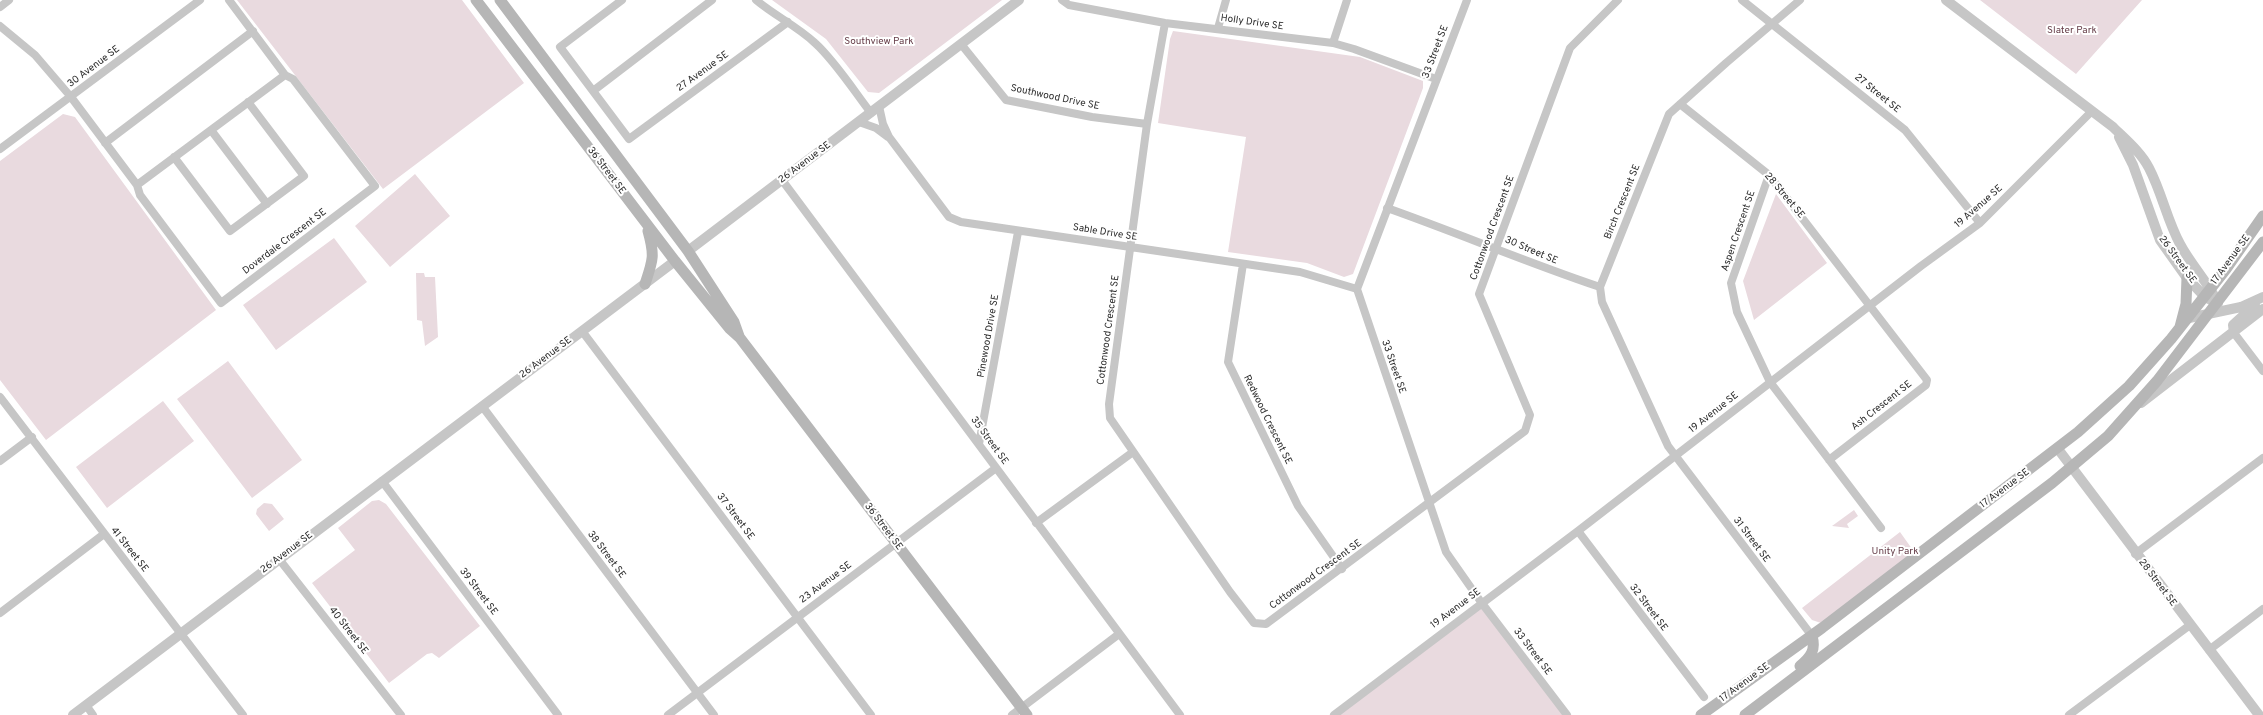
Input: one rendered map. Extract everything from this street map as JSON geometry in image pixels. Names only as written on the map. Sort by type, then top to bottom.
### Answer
[{"type":"main road","name":"36 Street SE","points":[[476,0],[646,224],[730,329],[740,338],[1024,712]]},
{"type":"main road","name":"36 Street SE","points":[[500,0],[688,251],[734,322],[740,338]]},
{"type":"main road","name":"17 Avenue SE","points":[[1701,715],[1755,675],[1812,636],[2058,448],[2129,386],[2189,318],[2263,216]]},
{"type":"main road","points":[[645,284],[654,259],[653,249],[646,224]]},
{"type":"main road","name":"17 Avenue SE","points":[[1745,715],[2071,467],[2108,436],[2136,407],[2218,303],[2263,242]]},
{"type":"main road","points":[[2179,330],[2186,304],[2187,278]]},
{"type":"main road","points":[[1765,700],[1772,687],[1809,658],[1815,645],[1812,636]]},
{"type":"street","points":[[0,8],[9,0]]},
{"type":"street","name":"30 Avenue SE","points":[[0,149],[200,0]]},
{"type":"street","name":"Doverdale Crescent SE","points":[[71,97],[137,185],[140,195],[221,303],[375,186],[293,79],[285,75],[229,0]]},
{"type":"street","points":[[622,0],[560,47],[593,91],[712,0]]},
{"type":"street","points":[[756,0],[796,26],[817,45],[871,113]]},
{"type":"street","name":"26 Avenue SE","points":[[73,715],[1019,0]]},
{"type":"street","name":"Holly Drive SE","points":[[1062,0],[1069,5],[1165,23],[1218,28],[1333,43],[1354,49],[1436,79]]},
{"type":"street","points":[[1218,28],[1226,0]]},
{"type":"street","points":[[1333,43],[1347,0]]},
{"type":"street","name":"33 Street SE","points":[[1467,0],[1357,290],[1446,552],[1481,602],[1567,715]]},
{"type":"street","name":"Cottonwood Crescent SE","points":[[1165,23],[1147,124],[1109,404],[1110,418],[1230,592],[1254,623],[1266,624],[1342,569],[1525,431],[1530,415],[1479,294],[1570,48],[1618,0]]},
{"type":"street","name":"27 Street SE","points":[[1742,0],[1906,130],[1980,223]]},
{"type":"street","name":"Birch Crescent SE","points":[[1600,287],[1669,114],[1800,0]]},
{"type":"street","name":"26 Street SE","points":[[1946,0],[2113,127],[2149,167],[2175,236],[2195,268],[2208,293]]},
{"type":"street","name":"27 Avenue SE","points":[[593,91],[629,139],[788,22]]},
{"type":"street","points":[[0,26],[35,55],[71,97]]},
{"type":"street","points":[[105,143],[253,31]]},
{"type":"street","name":"Southwood Drive SE","points":[[960,44],[1006,100],[1092,117],[1147,124]]},
{"type":"street","points":[[137,185],[285,75]]},
{"type":"street","points":[[174,157],[230,231],[267,204],[304,176],[248,102]]},
{"type":"street","name":"28 Street SE","points":[[1680,104],[1769,175],[1871,305]]},
{"type":"street","name":"Sable Drive SE","points":[[879,106],[883,124],[889,137],[949,217],[961,222],[1018,232],[1300,272],[1357,290]]},
{"type":"street","name":"19 Avenue SE","points":[[1334,715],[1481,602],[1578,532],[1770,382],[1980,223],[2092,111]]},
{"type":"street","name":"Sable Drive SE","points":[[859,122],[876,128],[889,137]]},
{"type":"street","name":"26 Street SE","points":[[2113,127],[2132,165],[2160,240],[2187,278],[2208,293],[2218,303]]},
{"type":"street","points":[[211,130],[267,204]]},
{"type":"street","name":"Aspen Crescent SE","points":[[1769,175],[1731,283],[1737,312],[1770,382]]},
{"type":"street","name":"35 Street SE","points":[[782,180],[1180,715]]},
{"type":"street","name":"30 Street SE","points":[[1387,208],[1496,247],[1549,270],[1600,287]]},
{"type":"street","name":"Pinewood Drive SE","points":[[979,444],[1018,232]]},
{"type":"street","name":"Redwood Crescent SE","points":[[1243,264],[1228,362],[1298,506],[1342,569]]},
{"type":"street","points":[[1600,287],[1602,302],[1674,456]]},
{"type":"street","points":[[2189,318],[2241,307],[2263,298]]},
{"type":"street","points":[[2263,298],[2233,325],[2234,333],[2263,371]]},
{"type":"street","name":"Ash Crescent SE","points":[[1829,460],[1926,385],[1927,380],[1871,305]]},
{"type":"street","name":"17 Avenue SE","points":[[2136,407],[2234,333],[2263,309]]},
{"type":"street","name":"37 Street SE","points":[[582,331],[871,715]]},
{"type":"street","points":[[1770,382],[1881,528]]},
{"type":"street","name":"41 Street SE","points":[[0,397],[243,715]]},
{"type":"street","name":"38 Street SE","points":[[482,406],[714,715]]},
{"type":"street","points":[[0,461],[32,437]]},
{"type":"street","name":"28 Street SE","points":[[2058,448],[2135,554],[2258,715]]},
{"type":"street","points":[[1036,523],[1134,452]]},
{"type":"street","name":"31 Street SE","points":[[1674,456],[1812,636]]},
{"type":"street","points":[[2135,554],[2263,458]]},
{"type":"street","name":"23 Avenue SE","points":[[668,715],[996,468]]},
{"type":"street","name":"39 Street SE","points":[[382,481],[558,715]]},
{"type":"street","name":"32 Street SE","points":[[1578,532],[1704,696]]},
{"type":"street","points":[[0,613],[104,534]]},
{"type":"street","name":"40 Street SE","points":[[279,559],[401,715]]},
{"type":"street","points":[[2209,650],[2263,609]]},
{"type":"street","points":[[2069,715],[2190,625]]},
{"type":"street","points":[[1012,715],[1024,712],[1119,634]]},
{"type":"street","points":[[86,705],[93,715]]},
{"type":"green space","points":[[237,0],[462,0],[524,83],[383,189]]},
{"type":"green space","name":"Southview Park","points":[[772,0],[1002,0],[879,93],[868,92],[826,39]]},
{"type":"green space","name":"Slater Park","points":[[1980,0],[2142,0],[2076,74]]},
{"type":"green space","points":[[1173,31],[1360,57],[1423,81],[1423,88],[1353,274],[1344,277],[1307,263],[1228,252],[1246,137],[1158,123],[1170,39]]},
{"type":"green space","points":[[63,114],[75,117],[216,310],[46,440],[0,380],[0,161]]},
{"type":"green space","points":[[415,174],[450,216],[390,267],[355,226]]},
{"type":"green space","points":[[1776,194],[1827,263],[1754,320],[1743,281]]},
{"type":"green space","points":[[334,238],[367,282],[276,350],[243,305]]},
{"type":"green space","points":[[416,273],[424,273],[425,277],[435,277],[438,337],[425,346],[422,321],[417,320]]},
{"type":"green space","points":[[228,361],[302,460],[252,498],[177,399]]},
{"type":"green space","points":[[163,401],[194,441],[107,508],[76,467]]},
{"type":"green space","points":[[379,500],[386,504],[480,626],[439,658],[432,653],[427,654],[389,683],[312,583],[355,550],[338,528],[372,501]]},
{"type":"green space","points":[[264,503],[272,504],[284,519],[269,531],[256,514],[257,509]]},
{"type":"green space","points":[[1854,510],[1858,516],[1847,524],[1849,528],[1832,526]]},
{"type":"green space","name":"Unity Park","points":[[1900,532],[1915,553],[1821,623],[1812,620],[1802,608]]},
{"type":"green space","points":[[1481,602],[1567,715],[1334,715]]}]
